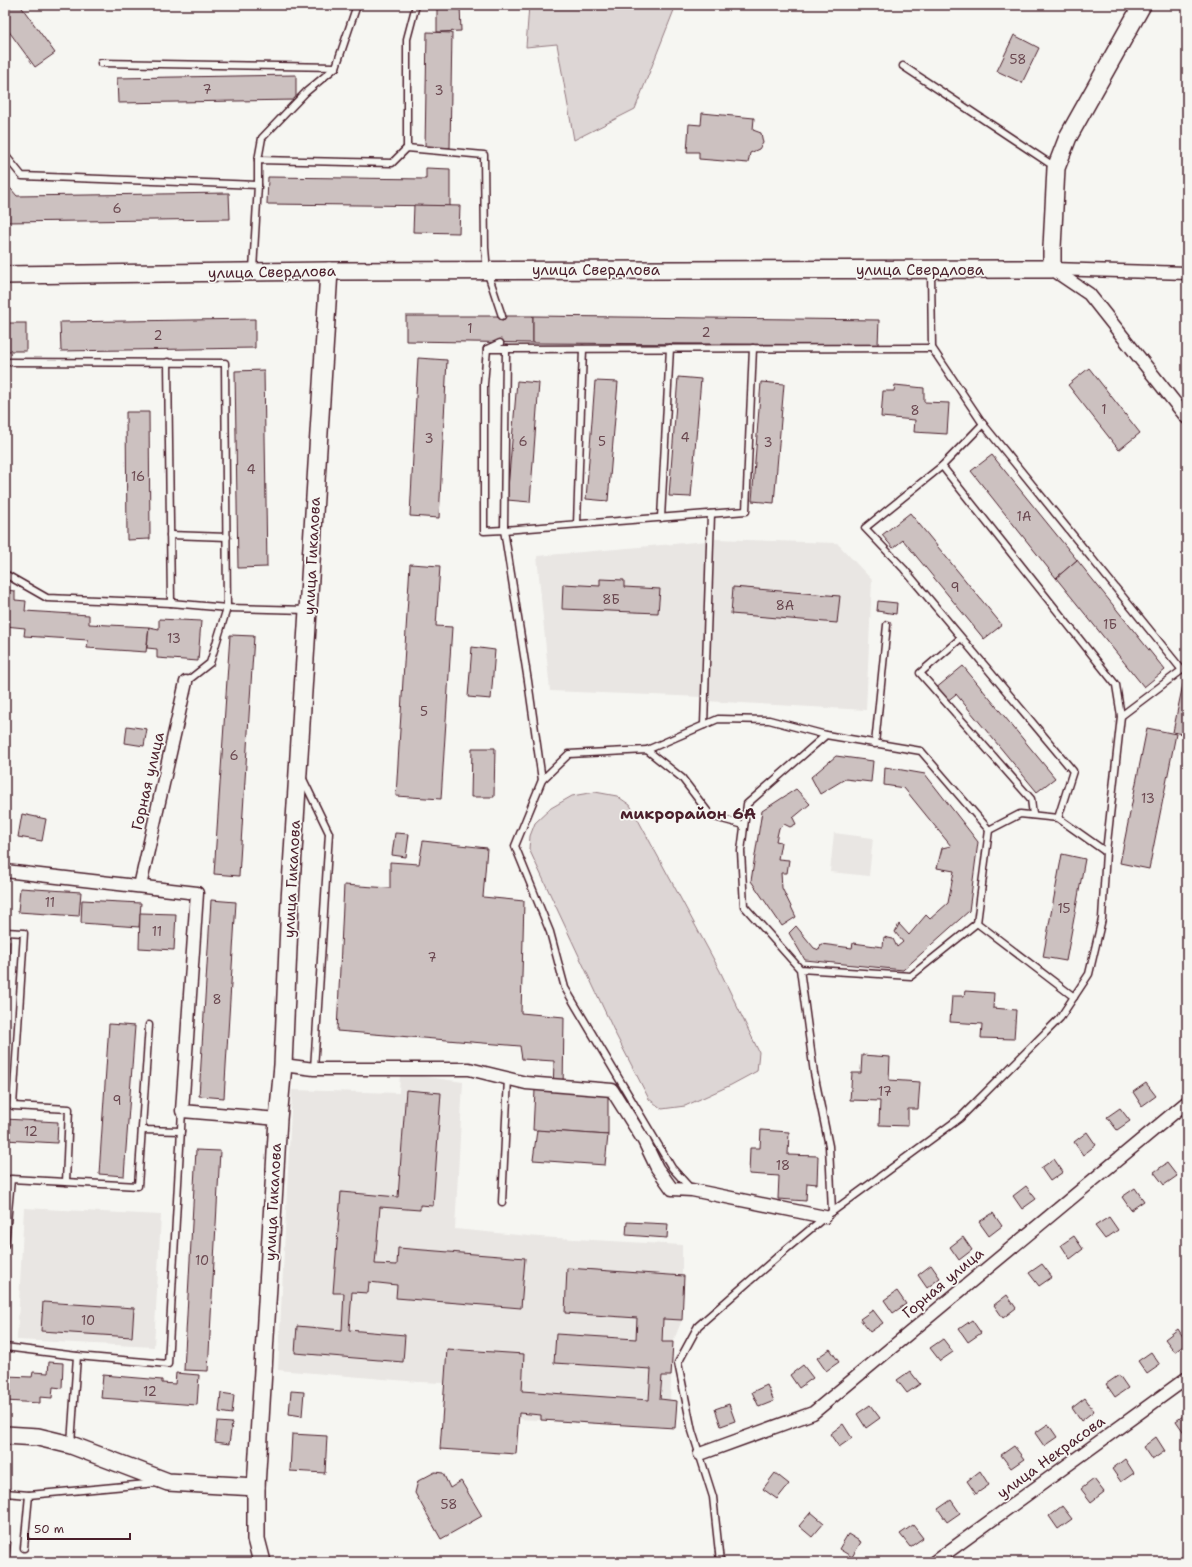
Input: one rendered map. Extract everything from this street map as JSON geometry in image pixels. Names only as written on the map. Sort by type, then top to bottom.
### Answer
[{"type":"main road","points":[[1052,269],[1056,168],[1068,137],[1142,5]]},
{"type":"main road","name":"улица Свердлова","points":[[5,275],[329,271],[1052,269]]},
{"type":"main road","name":"улица Гикалова","points":[[262,1562],[256,1539],[256,1487],[278,1119],[283,1065],[298,771],[329,271]]},
{"type":"main road","points":[[5,1435],[38,1437],[71,1445],[168,1482],[256,1487]]},
{"type":"street","name":"улица Свердлова","points":[[1052,269],[1187,273]]},
{"type":"street","points":[[1052,269],[1089,294],[1187,418]]},
{"type":"street","name":"Горная улица","points":[[140,886],[186,682]]},
{"type":"street","points":[[5,871],[197,893],[182,1111],[278,1119]]},
{"type":"street","points":[[283,1065],[314,1069],[469,1069],[526,1083],[612,1090],[644,1141],[657,1168],[672,1189],[692,1190],[829,1215]]},
{"type":"street","name":"Горная улица","points":[[700,1454],[813,1412],[1187,1102]]},
{"type":"street","name":"улица Некрасова","points":[[934,1562],[1187,1378]]},
{"type":"lane","points":[[253,272],[258,160],[262,138],[306,92],[336,67],[356,5]]},
{"type":"lane","points":[[258,160],[392,163],[407,148],[407,39],[416,5]]},
{"type":"lane","points":[[101,63],[336,67]]},
{"type":"lane","points":[[903,66],[1056,168]]},
{"type":"lane","points":[[407,148],[484,155],[485,248],[487,271],[502,316]]},
{"type":"lane","points":[[5,155],[22,176],[258,185]]},
{"type":"lane","points":[[931,270],[932,348],[984,424],[1182,670],[1120,716]]},
{"type":"lane","points":[[487,349],[500,343]]},
{"type":"lane","points":[[661,518],[670,348]]},
{"type":"lane","points":[[487,349],[484,384],[484,531],[746,511],[753,348]]},
{"type":"lane","points":[[487,349],[932,348]]},
{"type":"lane","points":[[506,349],[504,530],[542,780]]},
{"type":"lane","points":[[577,524],[583,349]]},
{"type":"lane","points":[[5,362],[225,362],[227,608],[210,663],[186,682]]},
{"type":"lane","points":[[168,362],[171,603]]},
{"type":"lane","points":[[984,424],[942,466],[865,528],[904,569],[1073,771],[1058,818]]},
{"type":"lane","points":[[720,1562],[714,1497],[692,1431],[678,1363],[698,1326],[784,1251],[829,1215],[960,1118],[1060,1018],[1089,974],[1100,926],[1120,716],[1116,685],[942,466]]},
{"type":"lane","points":[[704,725],[711,514]]},
{"type":"lane","points":[[170,535],[227,537]]},
{"type":"lane","points":[[5,574],[47,598],[171,603],[227,608],[309,610]]},
{"type":"lane","points":[[875,744],[887,625]]},
{"type":"lane","points":[[961,638],[920,673],[1031,799],[1033,816]]},
{"type":"lane","points":[[692,1190],[672,1168],[566,988],[550,932],[515,846],[542,780],[569,754],[647,750],[718,719],[769,720],[826,735],[921,751],[989,830],[977,923],[911,976],[800,969]]},
{"type":"lane","points":[[826,735],[747,804],[742,850],[744,906],[800,969],[814,1073],[829,1146],[829,1215]]},
{"type":"lane","points":[[647,750],[682,778],[711,816],[744,825]]},
{"type":"lane","points":[[298,771],[329,833],[314,1069]]},
{"type":"lane","points":[[989,830],[1020,814],[1058,818],[1106,852]]},
{"type":"lane","points":[[977,923],[1074,997]]},
{"type":"lane","points":[[5,932],[24,933],[13,1106],[69,1109],[66,1182]]},
{"type":"lane","points":[[5,1245],[11,1179],[138,1186],[149,1025]]},
{"type":"lane","points":[[502,1202],[508,1078]]},
{"type":"lane","points":[[5,1348],[168,1364],[182,1111]]},
{"type":"lane","points":[[142,1130],[181,1131]]},
{"type":"lane","points":[[71,1445],[77,1356]]},
{"type":"lane","points":[[5,1493],[29,1495],[168,1482]]},
{"type":"lane","points":[[24,1548],[29,1495]]},
{"type":"shaded area","points":[[529,5],[676,5],[635,109],[574,140],[557,44],[526,47]]},
{"type":"shaded area","points":[[715,539],[837,543],[872,580],[866,710],[705,701]]},
{"type":"shaded area","points":[[707,541],[703,697],[550,691],[537,556]]},
{"type":"shaded area","points":[[595,792],[617,796],[630,805],[720,971],[759,1052],[757,1071],[731,1085],[685,1106],[662,1109],[649,1099],[616,1035],[529,849],[530,836],[535,823],[551,808],[572,796]]},
{"type":"shaded area","points":[[834,833],[873,838],[869,876],[830,872]]},
{"type":"shaded area","points":[[400,1073],[463,1082],[455,1229],[539,1237],[682,1245],[682,1320],[673,1342],[670,1400],[677,1401],[675,1428],[519,1419],[516,1454],[440,1449],[444,1383],[278,1370],[292,1090],[399,1093]]},
{"type":"shaded area","points":[[24,1208],[161,1215],[154,1347],[17,1340]]},
{"type":"building","points":[[5,5],[20,5],[55,53],[35,67],[5,26]]},
{"type":"building","points":[[437,5],[460,5],[461,31],[437,32]]},
{"type":"building","points":[[427,32],[452,33],[450,148],[425,147]]},
{"type":"building","points":[[1014,35],[1039,48],[1022,83],[997,71]]},
{"type":"building","points":[[296,75],[296,100],[118,103],[117,78]]},
{"type":"building","points":[[702,113],[754,118],[753,130],[761,133],[763,143],[759,149],[750,153],[748,163],[699,159],[699,152],[687,152],[689,124],[701,125]]},
{"type":"building","points":[[426,168],[450,169],[450,206],[267,204],[268,177],[426,179]]},
{"type":"building","points":[[5,182],[17,196],[229,193],[230,219],[6,222]]},
{"type":"building","points":[[414,205],[460,206],[459,233],[413,232]]},
{"type":"building","points":[[406,316],[533,316],[533,343],[406,341]]},
{"type":"building","points":[[533,316],[879,320],[878,345],[533,343]]},
{"type":"building","points":[[255,319],[255,348],[61,351],[60,322]]},
{"type":"building","points":[[5,323],[26,323],[26,351],[5,351]]},
{"type":"building","points":[[418,358],[447,360],[439,518],[410,516]]},
{"type":"building","points":[[1089,368],[1140,433],[1119,450],[1068,385]]},
{"type":"building","points":[[264,370],[267,567],[238,568],[235,371]]},
{"type":"building","points":[[678,377],[701,379],[691,497],[669,496]]},
{"type":"building","points":[[517,381],[539,383],[530,502],[507,500]]},
{"type":"building","points":[[595,381],[618,382],[608,501],[586,499]]},
{"type":"building","points":[[761,382],[784,384],[774,503],[752,501]]},
{"type":"building","points":[[895,385],[924,388],[924,402],[949,403],[947,434],[914,432],[915,420],[881,417],[883,391],[894,391]]},
{"type":"building","points":[[126,412],[149,412],[150,539],[127,540]]},
{"type":"building","points":[[992,455],[1077,560],[1056,578],[971,471]]},
{"type":"building","points":[[910,513],[1002,625],[984,639],[903,540],[893,548],[882,535]]},
{"type":"building","points":[[1077,560],[1165,670],[1144,687],[1056,578]]},
{"type":"building","points":[[410,564],[440,566],[436,626],[452,627],[441,799],[396,796]]},
{"type":"building","points":[[600,579],[624,580],[624,587],[660,589],[658,613],[562,609],[563,584],[600,586]]},
{"type":"building","points":[[733,587],[840,596],[837,623],[731,614]]},
{"type":"building","points":[[5,590],[15,591],[15,600],[26,601],[25,611],[89,615],[89,624],[149,627],[146,652],[87,648],[88,640],[24,636],[25,628],[5,626]]},
{"type":"building","points":[[878,601],[897,603],[896,614],[877,611]]},
{"type":"building","points":[[159,619],[201,621],[198,661],[157,658],[157,649],[147,648],[149,627],[159,629]]},
{"type":"building","points":[[230,635],[254,636],[239,876],[214,874]]},
{"type":"building","points":[[472,647],[495,650],[491,699],[468,697]]},
{"type":"building","points":[[963,666],[1055,778],[1037,792],[956,694],[946,702],[935,689]]},
{"type":"building","points":[[1183,684],[1187,684],[1187,735],[1173,732]]},
{"type":"building","points":[[127,726],[147,729],[144,746],[125,743]]},
{"type":"building","points":[[1147,728],[1176,734],[1149,869],[1120,863]]},
{"type":"building","points":[[472,748],[495,748],[494,797],[471,797]]},
{"type":"building","points":[[836,756],[873,761],[871,782],[845,779],[820,794],[811,777]]},
{"type":"building","points":[[885,767],[925,774],[978,842],[969,911],[903,970],[805,960],[789,933],[796,926],[814,948],[819,950],[821,944],[852,948],[853,943],[883,947],[884,937],[893,939],[897,947],[903,942],[895,932],[899,924],[909,935],[926,915],[930,919],[948,903],[954,871],[937,868],[942,848],[951,846],[904,788],[884,785]]},
{"type":"building","points":[[796,789],[810,804],[793,818],[796,824],[790,827],[784,824],[779,828],[776,841],[781,842],[778,859],[789,860],[787,873],[781,873],[782,888],[796,917],[782,926],[751,881],[762,811]]},
{"type":"building","points":[[22,814],[46,819],[42,841],[18,837]]},
{"type":"building","points":[[395,833],[409,834],[406,857],[392,855]]},
{"type":"building","points":[[423,841],[487,848],[483,897],[524,901],[521,1013],[564,1017],[563,1091],[608,1095],[608,1135],[533,1130],[535,1090],[553,1091],[554,1061],[522,1059],[520,1046],[337,1031],[344,885],[390,888],[390,862],[419,864]]},
{"type":"building","points":[[1062,854],[1085,859],[1066,961],[1043,957]]},
{"type":"building","points":[[20,888],[81,892],[79,916],[18,912]]},
{"type":"building","points":[[82,900],[141,903],[139,927],[81,923]]},
{"type":"building","points":[[211,900],[236,902],[224,1098],[199,1096]]},
{"type":"building","points":[[140,913],[176,914],[174,950],[139,948]]},
{"type":"building","points":[[5,941],[10,941],[5,1025]]},
{"type":"building","points":[[965,991],[994,993],[993,1008],[1016,1010],[1014,1039],[981,1038],[982,1024],[950,1022],[952,996],[964,996]]},
{"type":"building","points":[[109,1024],[135,1026],[124,1176],[99,1174]]},
{"type":"building","points":[[862,1055],[890,1057],[889,1080],[920,1082],[918,1109],[908,1109],[908,1126],[879,1125],[880,1101],[850,1100],[852,1073],[861,1073]]},
{"type":"building","points":[[1146,1083],[1156,1096],[1142,1106],[1133,1092]]},
{"type":"building","points":[[406,1090],[441,1093],[433,1206],[420,1205],[420,1210],[380,1207],[375,1264],[397,1265],[398,1248],[525,1258],[521,1308],[396,1298],[397,1285],[369,1282],[368,1293],[352,1292],[349,1330],[405,1335],[403,1362],[295,1353],[297,1326],[342,1330],[344,1293],[333,1293],[341,1192],[398,1197]]},
{"type":"building","points":[[1120,1108],[1130,1121],[1117,1130],[1107,1117]]},
{"type":"building","points":[[5,1119],[58,1122],[57,1143],[5,1140]]},
{"type":"building","points":[[537,1130],[608,1135],[605,1165],[533,1160]]},
{"type":"building","points":[[761,1130],[789,1132],[788,1155],[818,1156],[817,1184],[807,1183],[806,1201],[778,1199],[779,1176],[749,1174],[750,1148],[760,1148]]},
{"type":"building","points":[[1087,1132],[1096,1145],[1083,1155],[1074,1142]]},
{"type":"building","points":[[196,1150],[220,1151],[208,1371],[184,1370]]},
{"type":"building","points":[[1054,1159],[1063,1172],[1050,1181],[1041,1168]]},
{"type":"building","points":[[1167,1163],[1177,1176],[1164,1185],[1154,1172]]},
{"type":"building","points":[[1026,1186],[1036,1199],[1022,1209],[1013,1196]]},
{"type":"building","points":[[1135,1188],[1144,1201],[1131,1210],[1122,1197]]},
{"type":"building","points":[[993,1213],[1002,1226],[989,1236],[979,1222]]},
{"type":"building","points":[[1109,1217],[1118,1230],[1105,1239],[1095,1226]]},
{"type":"building","points":[[627,1222],[668,1224],[667,1238],[626,1235]]},
{"type":"building","points":[[1074,1236],[1083,1249],[1070,1259],[1061,1245]]},
{"type":"building","points":[[963,1237],[972,1250],[959,1260],[950,1247]]},
{"type":"building","points":[[1042,1264],[1052,1277],[1039,1286],[1029,1273]]},
{"type":"building","points":[[931,1265],[940,1278],[927,1288],[918,1275]]},
{"type":"building","points":[[567,1268],[684,1276],[682,1320],[663,1319],[662,1342],[673,1342],[671,1376],[662,1376],[660,1399],[677,1401],[675,1428],[541,1420],[541,1415],[519,1413],[516,1454],[440,1449],[447,1349],[524,1354],[522,1391],[649,1400],[651,1369],[554,1363],[556,1334],[636,1339],[637,1318],[565,1313]]},
{"type":"building","points":[[897,1291],[906,1304],[893,1313],[884,1300]]},
{"type":"building","points":[[1007,1295],[1016,1308],[1003,1318],[994,1305]]},
{"type":"building","points":[[43,1302],[134,1308],[132,1337],[41,1331]]},
{"type":"building","points":[[873,1310],[883,1323],[870,1332],[860,1319]]},
{"type":"building","points":[[972,1320],[981,1333],[968,1342],[959,1329]]},
{"type":"building","points":[[1178,1329],[1187,1343],[1175,1352],[1165,1339]]},
{"type":"building","points":[[943,1339],[953,1352],[940,1361],[930,1348]]},
{"type":"building","points":[[830,1349],[839,1362],[826,1371],[817,1358]]},
{"type":"building","points":[[1151,1352],[1160,1365],[1147,1374],[1138,1361]]},
{"type":"building","points":[[49,1362],[63,1363],[62,1388],[53,1387],[52,1398],[40,1397],[40,1403],[5,1401],[5,1376],[32,1377],[33,1372],[48,1373]]},
{"type":"building","points":[[803,1365],[813,1378],[799,1388],[790,1375]]},
{"type":"building","points":[[910,1371],[920,1384],[907,1393],[897,1380]]},
{"type":"building","points":[[176,1373],[199,1375],[197,1405],[101,1398],[103,1375],[162,1380],[162,1383],[175,1384]]},
{"type":"building","points":[[1119,1375],[1128,1388],[1115,1397],[1106,1384]]},
{"type":"building","points":[[767,1385],[774,1401],[759,1407],[752,1392]]},
{"type":"building","points":[[291,1391],[304,1392],[302,1416],[289,1414]]},
{"type":"building","points":[[221,1393],[234,1395],[232,1414],[219,1412]]},
{"type":"building","points":[[1085,1398],[1094,1411],[1081,1421],[1072,1408]]},
{"type":"building","points":[[729,1404],[735,1421],[721,1426],[715,1409]]},
{"type":"building","points":[[870,1405],[880,1418],[866,1428],[857,1414]]},
{"type":"building","points":[[1187,1413],[1187,1433],[1185,1434],[1176,1421]]},
{"type":"building","points":[[217,1422],[232,1423],[229,1444],[215,1442]]},
{"type":"building","points":[[843,1424],[852,1438],[839,1447],[830,1434]]},
{"type":"building","points":[[1048,1424],[1057,1437],[1044,1446],[1035,1433]]},
{"type":"building","points":[[292,1434],[327,1436],[325,1473],[290,1471]]},
{"type":"building","points":[[1156,1437],[1165,1451],[1152,1460],[1143,1447]]},
{"type":"building","points":[[1014,1446],[1024,1459],[1011,1468],[1001,1455]]},
{"type":"building","points":[[1125,1459],[1134,1473],[1121,1482],[1112,1469]]},
{"type":"building","points":[[980,1471],[989,1485],[976,1494],[967,1481]]},
{"type":"building","points":[[435,1472],[443,1473],[450,1488],[461,1481],[482,1516],[441,1539],[415,1493],[418,1481]]},
{"type":"building","points":[[775,1473],[789,1484],[777,1499],[763,1489]]},
{"type":"building","points":[[1094,1479],[1104,1492],[1091,1502],[1081,1489]]},
{"type":"building","points":[[951,1500],[960,1513],[947,1522],[938,1509]]},
{"type":"building","points":[[1062,1506],[1072,1519],[1058,1529],[1049,1516]]},
{"type":"building","points":[[811,1512],[824,1523],[812,1537],[799,1526]]},
{"type":"building","points":[[913,1525],[923,1538],[910,1547],[900,1534]]},
{"type":"building","points":[[848,1534],[861,1542],[852,1557],[839,1549]]},
{"type":"building","points":[[5,1541],[11,1542],[9,1562],[5,1562]]},
{"type":"district","name":"микрорайон 6А","points":[[688,813]]}]
